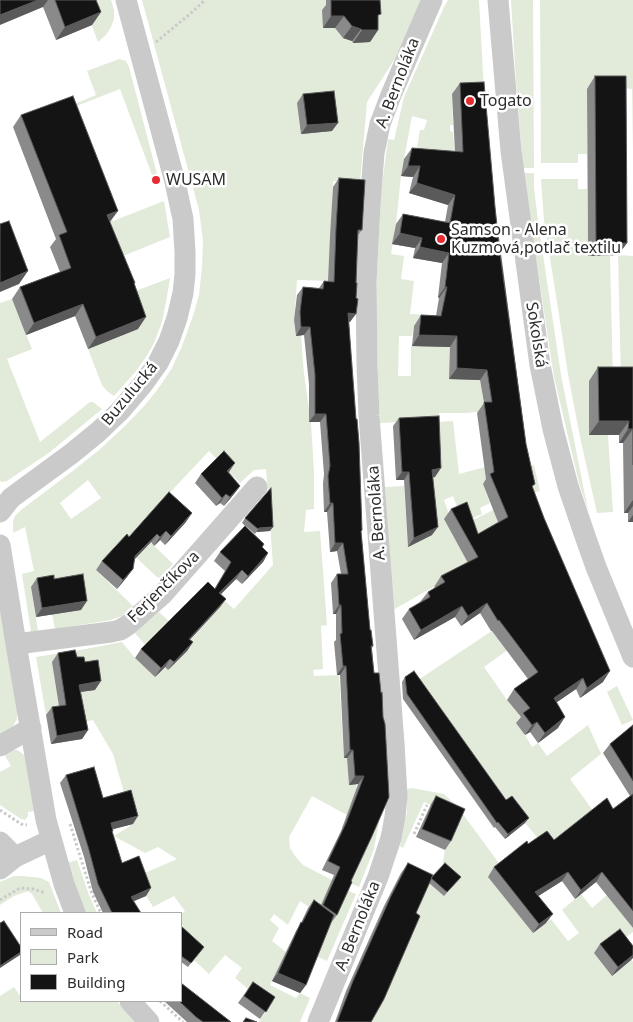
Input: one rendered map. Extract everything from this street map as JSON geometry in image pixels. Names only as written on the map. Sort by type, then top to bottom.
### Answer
[{"type":"street","name":"Buzulucká","points":[[0,512],[11,498],[71,454],[120,411],[143,384],[158,362],[169,341],[177,318],[183,293],[185,252],[183,219],[175,182],[126,0]]},
{"type":"street","name":"A. Bernoláka","points":[[318,1022],[378,877],[391,838],[395,817],[397,796],[394,743],[368,390],[366,283],[374,152],[380,124],[432,0]]},
{"type":"street","name":"Sokolská","points":[[498,0],[511,151],[540,365],[553,429],[568,486],[584,533],[633,658]]},
{"type":"street","name":"Ferjenčíkova","points":[[16,644],[111,632],[120,630],[128,625],[162,595],[257,487]]},
{"type":"street","points":[[0,545],[43,802],[51,840],[75,912]]},
{"type":"street","points":[[0,746],[31,728]]},
{"type":"street","points":[[0,842],[8,863],[51,840]]},
{"type":"street","points":[[131,1002],[149,1022]]},
{"type":"path","points":[[150,46],[205,0]]},
{"type":"path","points":[[0,810],[21,824],[27,826],[31,822]]},
{"type":"path","points":[[0,900],[20,888],[46,893]]},
{"type":"path","points":[[161,1002],[183,1022]]},
{"type":"green space","points":[[82,0],[111,0],[114,19],[106,35],[98,42]]},
{"type":"green space","points":[[142,0],[421,0],[413,31],[367,102],[360,182],[333,181],[329,281],[297,280],[294,323],[296,336],[301,335],[311,423],[314,472],[314,509],[306,510],[304,532],[320,531],[327,625],[321,626],[323,669],[313,670],[314,676],[339,675],[344,758],[347,758],[349,784],[356,784],[347,815],[312,796],[289,837],[290,848],[303,865],[332,880],[318,913],[300,901],[288,925],[274,914],[270,920],[279,928],[272,941],[286,952],[270,985],[296,998],[300,993],[310,998],[300,1022],[259,1022],[270,1005],[235,978],[242,968],[225,955],[209,974],[194,960],[201,951],[182,929],[182,913],[185,911],[174,896],[153,907],[146,896],[138,876],[177,859],[158,847],[145,853],[114,836],[133,824],[113,754],[93,720],[79,723],[76,710],[46,715],[36,657],[68,652],[71,694],[95,690],[79,671],[75,651],[122,642],[135,658],[155,677],[165,667],[168,670],[187,651],[146,646],[134,632],[159,612],[190,641],[225,601],[234,609],[273,565],[266,469],[254,470],[240,483],[209,451],[163,500],[145,537],[173,564],[159,579],[121,543],[96,570],[133,606],[122,616],[111,620],[55,629],[52,614],[31,587],[38,631],[31,632],[22,574],[34,571],[25,527],[13,533],[15,516],[99,450],[124,427],[146,404],[172,368],[182,346],[199,295],[203,241],[199,210]],"holes":[[[88,480],[101,498],[71,519],[60,503]]]},
{"type":"green space","points":[[448,0],[479,0],[484,92],[452,94],[453,125],[450,125],[450,131],[453,132],[456,163],[415,159],[420,130],[424,130],[427,120],[412,116],[401,176],[391,254],[404,256],[401,279],[414,281],[410,314],[434,315],[434,324],[414,326],[412,336],[399,336],[398,376],[411,376],[411,346],[443,346],[479,337],[449,378],[480,380],[485,411],[439,413],[439,422],[453,421],[459,474],[485,467],[522,468],[534,465],[540,491],[528,495],[483,484],[490,503],[480,508],[482,514],[463,522],[453,496],[444,500],[450,517],[451,531],[497,508],[504,527],[461,550],[470,566],[393,610],[385,487],[404,486],[408,547],[432,535],[400,422],[380,423],[376,293],[381,193],[388,139],[394,140],[404,97]]},
{"type":"green space","points":[[511,0],[533,0],[534,168],[523,168]]},
{"type":"green space","points":[[540,0],[633,0],[633,151],[632,89],[625,88],[624,76],[616,76],[617,88],[587,89],[587,154],[578,154],[578,163],[541,163]]},
{"type":"green space","points":[[119,59],[126,61],[129,67],[157,174],[152,175],[120,89],[69,109],[113,221],[164,201],[170,237],[113,260],[65,108],[96,95],[87,71]]},
{"type":"green space","points":[[523,173],[534,173],[538,221],[561,375],[588,510],[579,483],[554,377]]},
{"type":"green space","points":[[541,179],[578,179],[578,189],[587,189],[588,256],[610,256],[613,381],[589,435],[608,435],[613,512],[597,513],[580,437],[568,374],[544,220]]},
{"type":"green space","points":[[618,255],[633,256],[633,381],[621,381]]},
{"type":"green space","points":[[170,278],[162,322],[154,343],[136,371],[114,396],[102,385],[88,349],[138,329],[125,295]]},
{"type":"green space","points":[[12,299],[32,349],[7,359],[40,442],[90,402],[93,402],[102,409],[50,452],[7,481],[2,482],[0,481],[0,303]]},
{"type":"green space","points":[[531,605],[545,623],[484,667],[522,719],[525,735],[532,747],[538,743],[547,756],[588,725],[601,754],[570,779],[594,812],[547,849],[505,797],[484,812],[418,680]]},
{"type":"green space","points":[[0,609],[17,706],[17,719],[13,726],[0,736]]},
{"type":"green space","points":[[617,686],[633,720],[622,725],[607,692]]},
{"type":"green space","points":[[17,750],[25,757],[35,811],[28,812],[25,820],[0,805],[0,772],[11,766],[4,754]]},
{"type":"green space","points":[[412,788],[444,794],[457,806],[501,866],[533,933],[551,919],[568,941],[579,933],[562,910],[581,894],[592,908],[607,895],[633,928],[633,932],[620,942],[633,962],[633,1022],[370,1022],[409,923],[428,882],[442,868],[445,850],[459,818],[424,802],[403,848],[400,846],[407,812],[407,789]]},
{"type":"green space","points":[[378,816],[379,822],[374,849],[359,887],[348,882]]},
{"type":"green space","points":[[77,860],[97,912],[84,912],[66,863]]},
{"type":"green space","points":[[14,876],[41,878],[49,882],[61,912],[42,912],[32,894],[28,891],[14,896],[0,905],[0,882]]},
{"type":"green space","points":[[346,890],[356,894],[327,961],[316,956]]},
{"type":"green space","points":[[14,987],[20,996],[20,1002],[118,1002],[136,1022],[0,1022],[0,996]]},
{"type":"building","points":[[0,0],[38,0],[0,15]]},
{"type":"building","points":[[55,0],[96,0],[101,12],[65,27]]},
{"type":"building","points":[[331,0],[380,0],[381,14],[378,15],[378,30],[362,30],[352,26],[344,16],[331,16]]},
{"type":"building","points":[[595,76],[626,76],[627,243],[596,244]]},
{"type":"building","points":[[484,82],[499,246],[526,444],[535,484],[532,486],[610,671],[587,688],[583,678],[554,698],[565,717],[545,733],[537,722],[532,725],[523,713],[530,708],[514,689],[538,672],[498,621],[487,603],[468,616],[462,606],[421,630],[409,609],[430,597],[428,592],[445,582],[441,576],[478,557],[451,509],[467,502],[478,534],[508,517],[490,474],[494,472],[484,402],[492,402],[487,370],[457,368],[457,336],[419,335],[421,315],[441,316],[447,287],[445,287],[449,253],[420,247],[422,238],[400,233],[403,214],[450,223],[455,195],[417,183],[420,166],[408,166],[412,148],[463,152],[460,83]]},
{"type":"building","points":[[334,91],[338,123],[307,125],[303,94]]},
{"type":"building","points":[[73,96],[118,211],[107,215],[135,283],[146,317],[96,337],[83,304],[34,323],[20,287],[71,268],[59,235],[67,232],[21,115]]},
{"type":"building","points":[[339,178],[365,180],[362,230],[358,230],[356,298],[358,299],[356,314],[348,313],[359,443],[361,531],[374,673],[379,673],[382,692],[389,797],[337,915],[323,905],[340,867],[328,861],[346,823],[364,776],[355,776],[353,750],[350,750],[346,666],[343,666],[340,634],[342,633],[341,605],[339,605],[337,574],[348,574],[343,543],[335,543],[333,503],[330,503],[328,476],[330,466],[326,414],[315,414],[315,375],[310,327],[301,327],[300,312],[303,287],[323,289],[324,281],[334,282]]},
{"type":"building","points":[[9,221],[28,271],[0,283],[0,224]]},
{"type":"building","points":[[598,367],[633,367],[633,429],[628,429],[629,421],[599,421]]},
{"type":"building","points":[[439,416],[441,468],[432,470],[438,527],[414,538],[409,472],[402,472],[399,418]]},
{"type":"building","points":[[224,451],[235,463],[227,471],[240,486],[230,497],[226,494],[222,498],[201,474]]},
{"type":"building","points":[[271,488],[273,527],[258,529],[245,518]]},
{"type":"building","points":[[169,492],[192,513],[171,536],[166,531],[160,537],[157,534],[135,556],[133,569],[123,580],[102,561],[127,534],[129,537]]},
{"type":"building","points":[[245,526],[264,544],[262,547],[268,553],[248,576],[242,570],[219,593],[226,599],[189,639],[193,642],[174,662],[170,659],[161,668],[141,649],[208,582],[215,589],[231,562],[220,552]]},
{"type":"building","points":[[83,574],[87,601],[42,608],[37,578],[54,575],[54,579]]},
{"type":"building","points":[[75,650],[77,657],[84,657],[85,662],[98,660],[101,681],[79,685],[88,730],[57,736],[52,707],[66,705],[58,653]]},
{"type":"building","points":[[414,671],[506,800],[512,796],[529,818],[508,834],[497,823],[407,694],[405,677]]},
{"type":"building","points":[[633,725],[633,781],[610,744]]},
{"type":"building","points":[[94,767],[103,798],[131,790],[138,816],[111,823],[122,863],[139,856],[151,888],[131,897],[140,912],[112,912],[98,884],[66,775]]},
{"type":"building","points":[[633,794],[633,911],[602,872],[581,890],[568,872],[535,892],[553,914],[539,924],[494,867],[527,841],[528,844],[547,831],[554,840],[607,798],[613,809]]},
{"type":"building","points":[[436,796],[465,809],[451,841],[422,829]]},
{"type":"building","points":[[408,863],[433,875],[416,913],[420,916],[384,999],[371,1022],[337,1022],[353,981]]},
{"type":"building","points":[[445,863],[461,877],[447,892],[431,878]]},
{"type":"building","points":[[314,900],[334,915],[306,985],[278,973],[301,922]]},
{"type":"building","points":[[4,921],[20,945],[20,953],[0,966],[0,923]]},
{"type":"building","points":[[182,927],[204,947],[191,963],[182,957]]},
{"type":"building","points":[[620,929],[633,946],[633,955],[618,967],[600,944]]},
{"type":"building","points":[[253,982],[275,997],[266,1012],[244,996]]},
{"type":"building","points":[[182,984],[231,1022],[203,1022],[180,1002],[182,1002]]},
{"type":"building","points":[[246,1018],[257,1022],[243,1022]]},
{"type":"place","name":"Togato","points":[[470,101]]},
{"type":"place","name":"WUSAM","points":[[156,180]]},
{"type":"place","name":"Samson - Alena Kuzmová,potlač textilu","points":[[441,239]]}]
